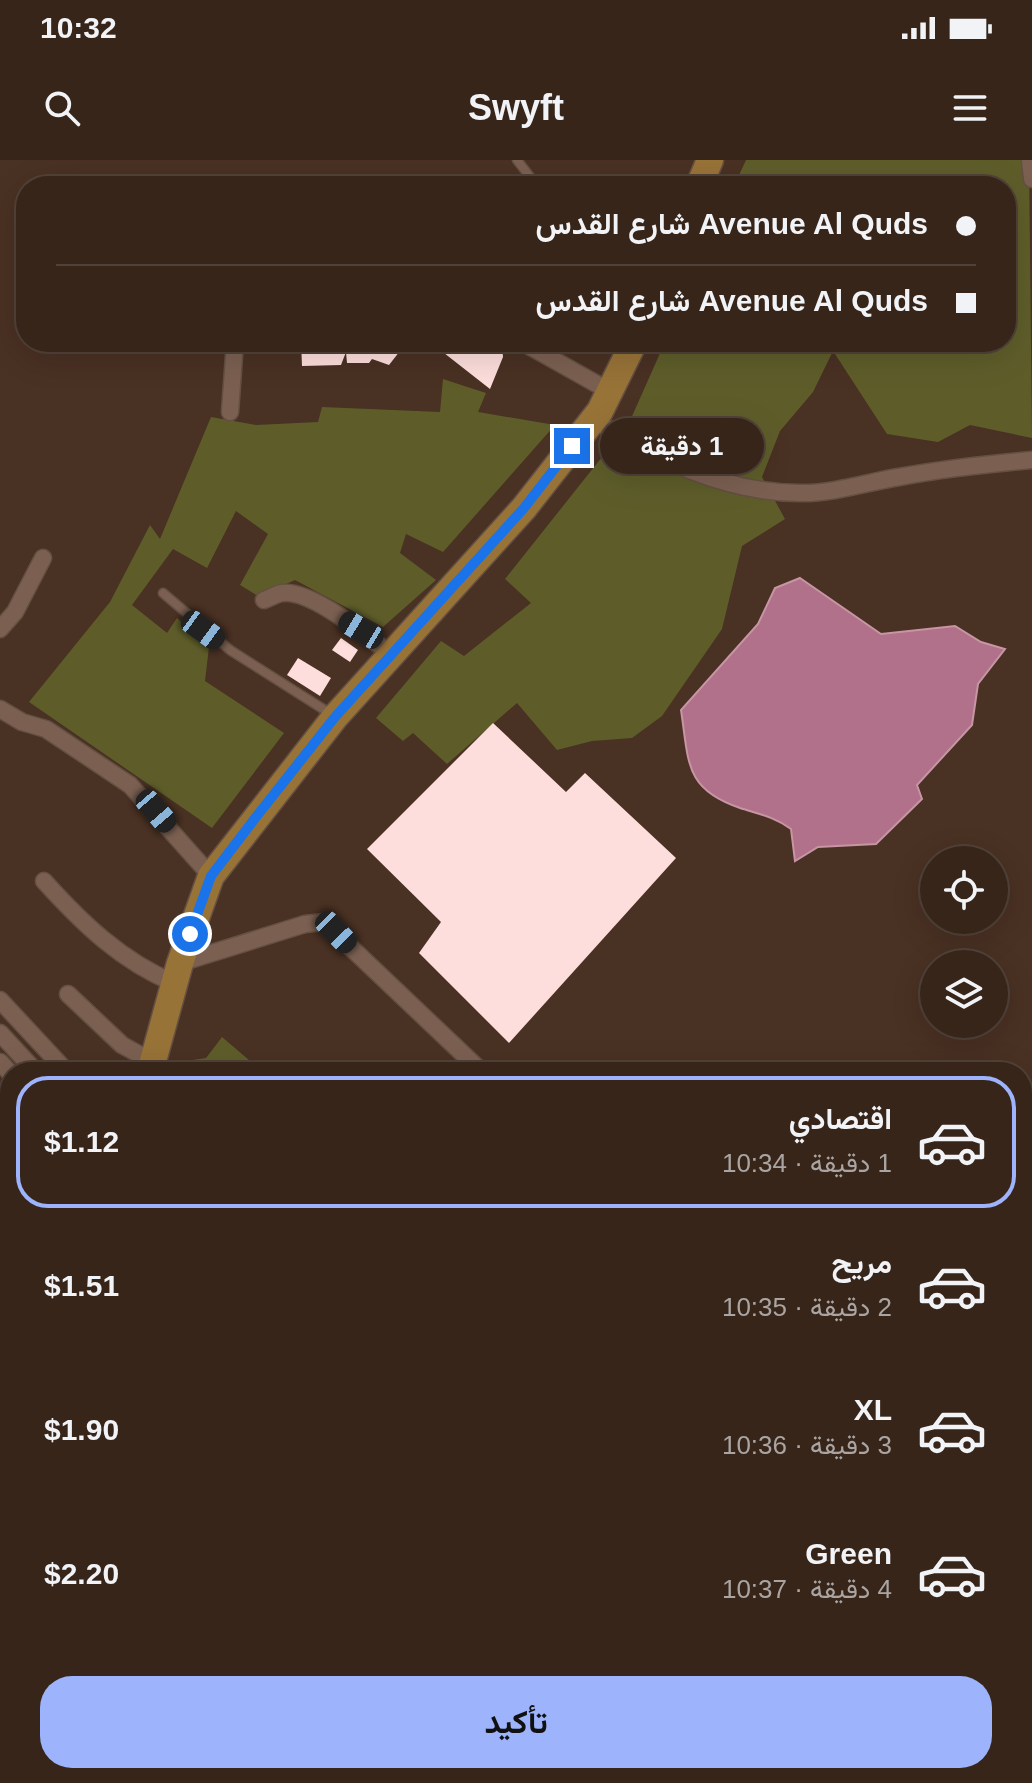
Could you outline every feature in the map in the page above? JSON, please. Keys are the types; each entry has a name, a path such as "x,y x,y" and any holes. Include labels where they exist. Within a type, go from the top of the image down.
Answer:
{"main road":[{"path":"152,1062 177,973 211,876 335,717 524,508 593,419 611,392 629,352"}],"street":[{"path":"1030,160 1032,179"},
{"path":"230,412 234,352"},
{"path":"540,352 611,392"},
{"path":"593,419 639,449 729,483 773,492 805,493 902,476 1032,460"},
{"path":"0,629 15,612 43,558"},
{"path":"264,600 284,593 300,595 361,630 390,654"},
{"path":"0,709 22,722 46,729 130,785 211,876"},
{"path":"44,881 117,952 141,969 177,973 305,924 324,922 471,1062"},
{"path":"68,994 144,1062"},
{"path":"0,1000 58,1062"},
{"path":"0,1033 27,1062"}],"lane":[{"path":"517,160 529,176"},
{"path":"163,593 230,650 335,717"}],"shaded area":[{"path":"746,160 1029,160 1032,438 970,425 938,442 887,434 834,352 1016,352 1016,176 739,176"},
{"path":"661,352 833,352 813,392 780,431 762,477 785,519 742,546 722,629 662,716 632,738 592,741 557,750 517,703 447,764 413,733 403,741 376,718 441,641 464,656 531,603 505,579 629,423"},
{"path":"443,379 486,393 478,412 555,425 443,552 406,534 400,553 436,580 383,627 295,580 258,596 240,585 268,534 236,511 207,568 173,549 132,605 167,633 177,618 209,647 205,681 284,733 212,828 29,702 110,602 150,525 160,539 211,417 256,425 318,422 322,407 440,412"},
{"path":"800,578 881,634 955,626 981,642 1005,649 978,684 972,725 917,785 922,799 876,844 818,847 795,861 791,829 722,800 699,782 688,759 681,710 758,624 775,588"},
{"path":"222,1037 251,1062 186,1062 206,1058"}],"building":[{"path":"301,352 346,352 341,365 302,366"},
{"path":"346,352 399,352 389,365 372,359 369,363 347,363"},
{"path":"443,352 503,352 490,389"},
{"path":"341,638 358,650 350,662 332,650"},
{"path":"298,658 331,678 320,696 287,675"},
{"path":"493,723 566,792 585,773 676,858 509,1043 419,953 441,922 367,849"}],"route":[{"path":"190,934 211,876 256,817 335,717 524,508 572,446"}]}
